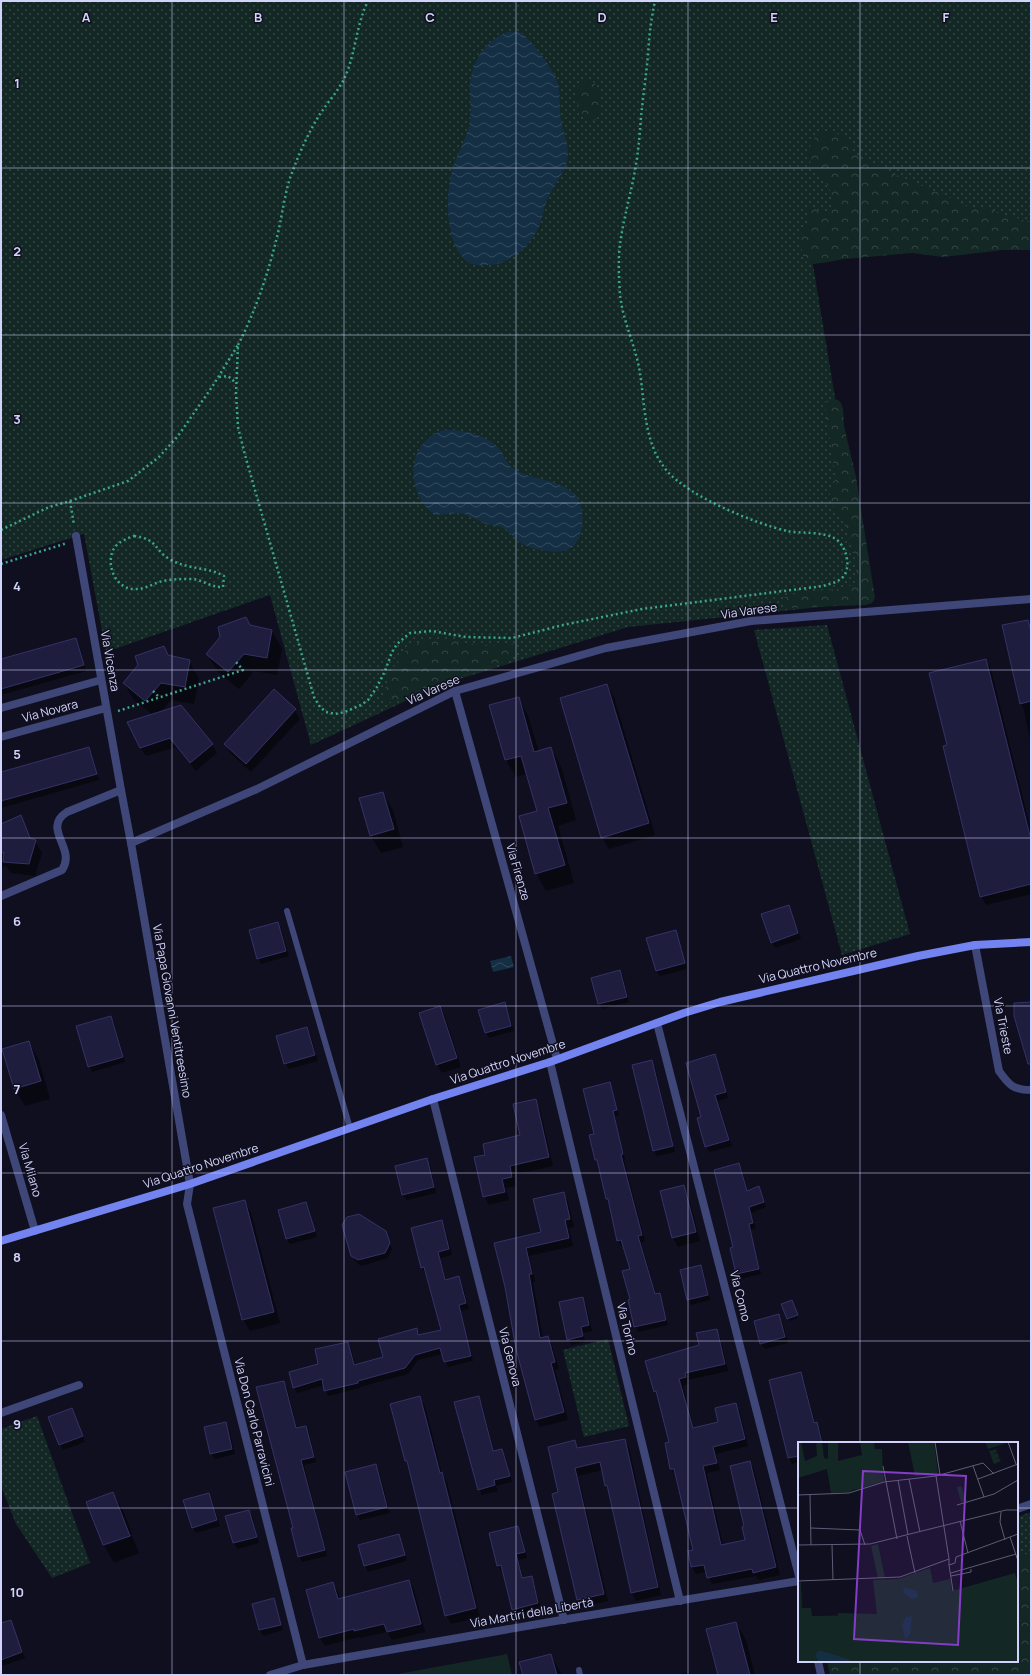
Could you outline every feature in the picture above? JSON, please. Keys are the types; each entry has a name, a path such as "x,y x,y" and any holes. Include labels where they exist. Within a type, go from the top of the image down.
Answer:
{"street":[{"name":"Via Vicenza","path":"76,538 121,790"},
{"name":"Via Varese","path":"131,843 257,789 455,691 606,648 751,621 1031,599"},
{"name":"Via Novara","path":"1,708 101,680"},
{"name":"Via Firenze","path":"455,691 554,1060"},
{"name":"Via Novara","path":"1,737 107,711"},
{"path":"1,896 62,870 67,859 57,827 58,821 62,816 121,790 131,843"},
{"name":"Via Papa Giovanni Ventitreesimo","path":"131,843 190,1184"},
{"name":"Via Quattro Novembre","path":"1,1241 190,1184 433,1099 554,1060 720,1002 918,956 975,945 1031,942"},
{"name":"Via Trieste","path":"975,945 999,1071 1009,1085 1024,1090 1031,1090"},
{"name":"Via Como","path":"657,1023 798,1572"},
{"name":"Via Torino","path":"554,1060 680,1601"},
{"name":"Via Genova","path":"433,1099 564,1620"},
{"name":"Via Milano","path":"1,1115 35,1231"},
{"name":"Via Don Carlo Parravicini","path":"190,1184 187,1204 303,1665"},
{"path":"1,1412 79,1385"},
{"path":"1018,1509 1031,1504"},
{"name":"Via Martiri della Libertà","path":"270,1675 303,1665 798,1581"},
{"path":"818,1662 821,1675"}],"lane":[{"path":"287,911 350,1128"}],"path":[{"path":"1,530 49,507 128,481 159,457 178,436 218,377 250,322 277,238 290,178 303,146 319,116 340,87 346,75 362,12 368,1"},
{"path":"238,345 236,383 238,427 314,697 320,707 326,712 335,714 345,712 354,709 368,700 383,675 392,652 397,644 410,633 432,631 466,637 512,638 563,625 642,609 823,586 835,582 843,577 848,569 847,561 841,544 836,539 824,535 789,531 767,525 737,514 706,498 687,487 668,471 659,458 649,437 640,370 623,314 620,294 620,245 638,158 650,33 655,1"},
{"path":"218,377 228,376 236,383"},
{"path":"1,564 76,538 70,501"},
{"path":"134,536 145,538 152,542 163,555 170,560 189,568 219,573 224,576 225,581 223,587 216,588 194,579 163,581 135,590 126,587 118,581 112,573 110,564 112,552 116,545 124,539 134,536"},
{"path":"107,711 159,697 243,670 236,662"},
{"path":"153,691 159,697"}],"green space":[{"path":"1,1 1031,1 1031,241 811,253 869,602 628,627 440,685 311,745 270,595 106,652 84,534 1,560"},
{"path":"590,79 594,83 599,93 600,104 596,120 588,121 584,117 578,105 577,91 583,81"},
{"path":"833,131 850,142 853,152 863,160 874,163 887,171 960,202 969,208 991,209 1005,215 1031,222 1031,250 1003,250 943,257 912,253 844,259 810,264 804,260 799,237 809,222 807,211 810,207 825,213 831,210 832,202 830,191 826,182 810,162 809,150 812,142 818,135"},
{"path":"831,399 838,400 843,409 844,426 856,477 875,598 872,603 865,605 786,608 783,603 784,598 788,595 819,590 841,589 853,584 856,581 856,563 847,529 830,500 830,490 835,481 835,474 825,406 826,402"},
{"path":"827,625 910,934 842,955 754,630"},
{"path":"428,640 448,640 486,646 513,644 516,646 516,654 508,661 440,683 396,702 387,702 384,698 384,693 398,659 410,648 418,643"},
{"path":"608,1339 629,1426 584,1437 563,1350"},
{"path":"37,1416 90,1563 52,1578 16,1524 1,1486 1,1429"},
{"path":"1031,1512 1031,1552 1018,1558 1018,1517"},
{"path":"1031,1552 1031,1675 830,1675 827,1662 1018,1662 1018,1558"},
{"path":"507,1654 512,1675 392,1675 502,1655"}],"water":[{"path":"507,32 519,32 525,36 542,55 555,76 559,90 561,120 568,155 563,171 547,200 539,227 525,248 512,258 496,264 478,265 471,264 463,258 453,239 448,214 450,178 469,126 471,111 470,87 476,61 492,41"},
{"path":"444,430 458,430 473,433 493,442 514,469 530,476 563,486 577,497 582,509 582,525 578,540 574,546 559,552 535,549 523,544 501,527 486,524 464,514 456,513 438,515 432,513 423,503 417,492 414,479 414,467 416,455 422,445 431,436"},
{"path":"511,956 514,967 493,972 490,961"}],"building":[{"path":"246,617 250,625 272,630 267,658 244,654 228,672 206,654 220,637 218,627"},
{"path":"1028,620 1031,632 1031,701 1020,704 1002,625"},
{"path":"76,638 84,665 1,689 1,659"},
{"path":"164,646 168,655 190,660 185,687 161,683 145,701 123,683 138,665 135,656"},
{"path":"986,659 1031,840 1031,884 980,897 943,746 947,745 929,673"},
{"path":"607,684 649,823 601,838 560,698"},
{"path":"274,689 296,709 246,764 224,744"},
{"path":"519,697 534,752 551,747 567,803 548,808 565,865 535,874 519,816 537,811 521,756 505,760 489,705"},
{"path":"181,705 213,744 190,763 170,738 140,748 127,722"},
{"path":"89,747 97,774 1,801 1,772"},
{"path":"383,792 394,829 370,836 359,798"},
{"path":"21,815 30,838 36,840 29,864 3,862 4,852 1,854 1,824"},
{"path":"789,905 798,933 771,943 761,914"},
{"path":"278,922 286,951 257,959 249,930"},
{"path":"676,930 685,963 656,971 646,938"},
{"path":"620,970 627,997 598,1004 591,978"},
{"path":"505,1002 511,1026 485,1033 478,1010"},
{"path":"1031,1002 1031,1064 1028,1064 1014,1016 1014,1003"},
{"path":"440,1006 457,1058 436,1065 419,1013"},
{"path":"111,1016 123,1057 88,1067 76,1026"},
{"path":"307,1027 315,1055 284,1064 276,1036"},
{"path":"29,1041 41,1081 14,1089 2,1049"},
{"path":"715,1054 726,1092 715,1095 729,1140 705,1147 697,1118 701,1117 686,1063"},
{"path":"652,1060 673,1146 653,1151 632,1065"},
{"path":"610,1082 617,1110 613,1111 623,1154 621,1155 642,1235 638,1236 655,1294 660,1293 666,1320 634,1327 628,1300 630,1299 622,1271 630,1269 621,1240 617,1241 608,1199 606,1199 597,1160 595,1160 589,1135 594,1134 583,1089"},
{"path":"536,1099 549,1157 510,1166 512,1177 502,1179 505,1192 483,1197 474,1157 485,1155 483,1144 520,1135 513,1104"},
{"path":"427,1158 434,1187 402,1195 395,1166"},
{"path":"739,1163 747,1191 759,1186 764,1202 749,1207 753,1223 749,1224 759,1269 736,1274 730,1248 733,1247 714,1170"},
{"path":"684,1185 696,1232 672,1238 660,1191"},
{"path":"564,1192 570,1219 565,1220 569,1238 526,1248 532,1274 529,1274 540,1338 548,1336 555,1362 551,1363 564,1412 535,1420 516,1349 505,1287 494,1243 541,1232 533,1199"},
{"path":"245,1200 274,1312 242,1320 213,1208"},
{"path":"306,1202 315,1231 286,1239 278,1210"},
{"path":"359,1214 386,1231 390,1243 385,1253 358,1260 351,1256 342,1225 347,1217"},
{"path":"442,1220 449,1249 438,1252 445,1280 459,1276 466,1303 459,1305 471,1356 444,1362 440,1348 415,1355 405,1368 358,1381 358,1383 324,1391 322,1379 293,1388 289,1372 318,1364 315,1349 348,1342 354,1365 383,1357 378,1339 417,1328 418,1335 441,1330 424,1267 421,1268 411,1228"},
{"path":"701,1265 708,1295 687,1300 680,1270"},
{"path":"583,1297 589,1325 581,1327 583,1336 567,1340 559,1302"},
{"path":"792,1300 798,1315 787,1319 781,1304"},
{"path":"779,1314 785,1337 760,1344 754,1321"},
{"path":"717,1329 725,1364 685,1373 686,1377 679,1379 693,1428 718,1422 715,1408 736,1403 745,1439 713,1447 717,1463 703,1466 721,1545 745,1540 742,1527 744,1526 730,1466 750,1461 776,1567 753,1573 752,1569 707,1578 704,1565 691,1567 688,1551 693,1550 674,1469 670,1469 665,1443 669,1442 656,1391 654,1392 645,1361 699,1345 696,1333"},
{"path":"801,1372 814,1423 817,1422 822,1442 798,1442 798,1456 788,1458 769,1380"},
{"path":"284,1381 296,1428 306,1426 314,1457 301,1460 325,1550 298,1557 291,1528 293,1528 256,1387"},
{"path":"420,1396 440,1473 442,1472 476,1608 445,1616 407,1461 405,1461 390,1404"},
{"path":"479,1396 493,1451 502,1449 510,1476 494,1480 495,1485 478,1490 454,1402"},
{"path":"72,1408 83,1436 59,1445 48,1417"},
{"path":"226,1422 232,1449 210,1454 204,1427"},
{"path":"625,1439 658,1587 631,1593 607,1485 605,1486 600,1462 575,1468 604,1594 577,1600 552,1494 558,1492 548,1447 575,1440 577,1448"},
{"path":"376,1464 387,1507 356,1515 345,1472"},
{"path":"113,1492 130,1536 103,1545 86,1502"},
{"path":"209,1493 217,1520 192,1528 183,1500"},
{"path":"249,1510 257,1537 233,1543 225,1516"},
{"path":"518,1526 525,1552 516,1554 522,1578 532,1576 538,1603 512,1610 501,1565 497,1566 489,1533"},
{"path":"399,1534 405,1555 364,1566 358,1545"},
{"path":"409,1580 421,1624 387,1632 384,1624 354,1631 354,1629 319,1638 306,1590 333,1582 338,1599"},
{"path":"274,1598 281,1625 259,1630 252,1604"},
{"path":"11,1620 22,1652 1,1660 1,1623"},
{"path":"736,1622 750,1675 718,1675 706,1629"},
{"path":"551,1654 557,1675 523,1675 519,1662"}]}
